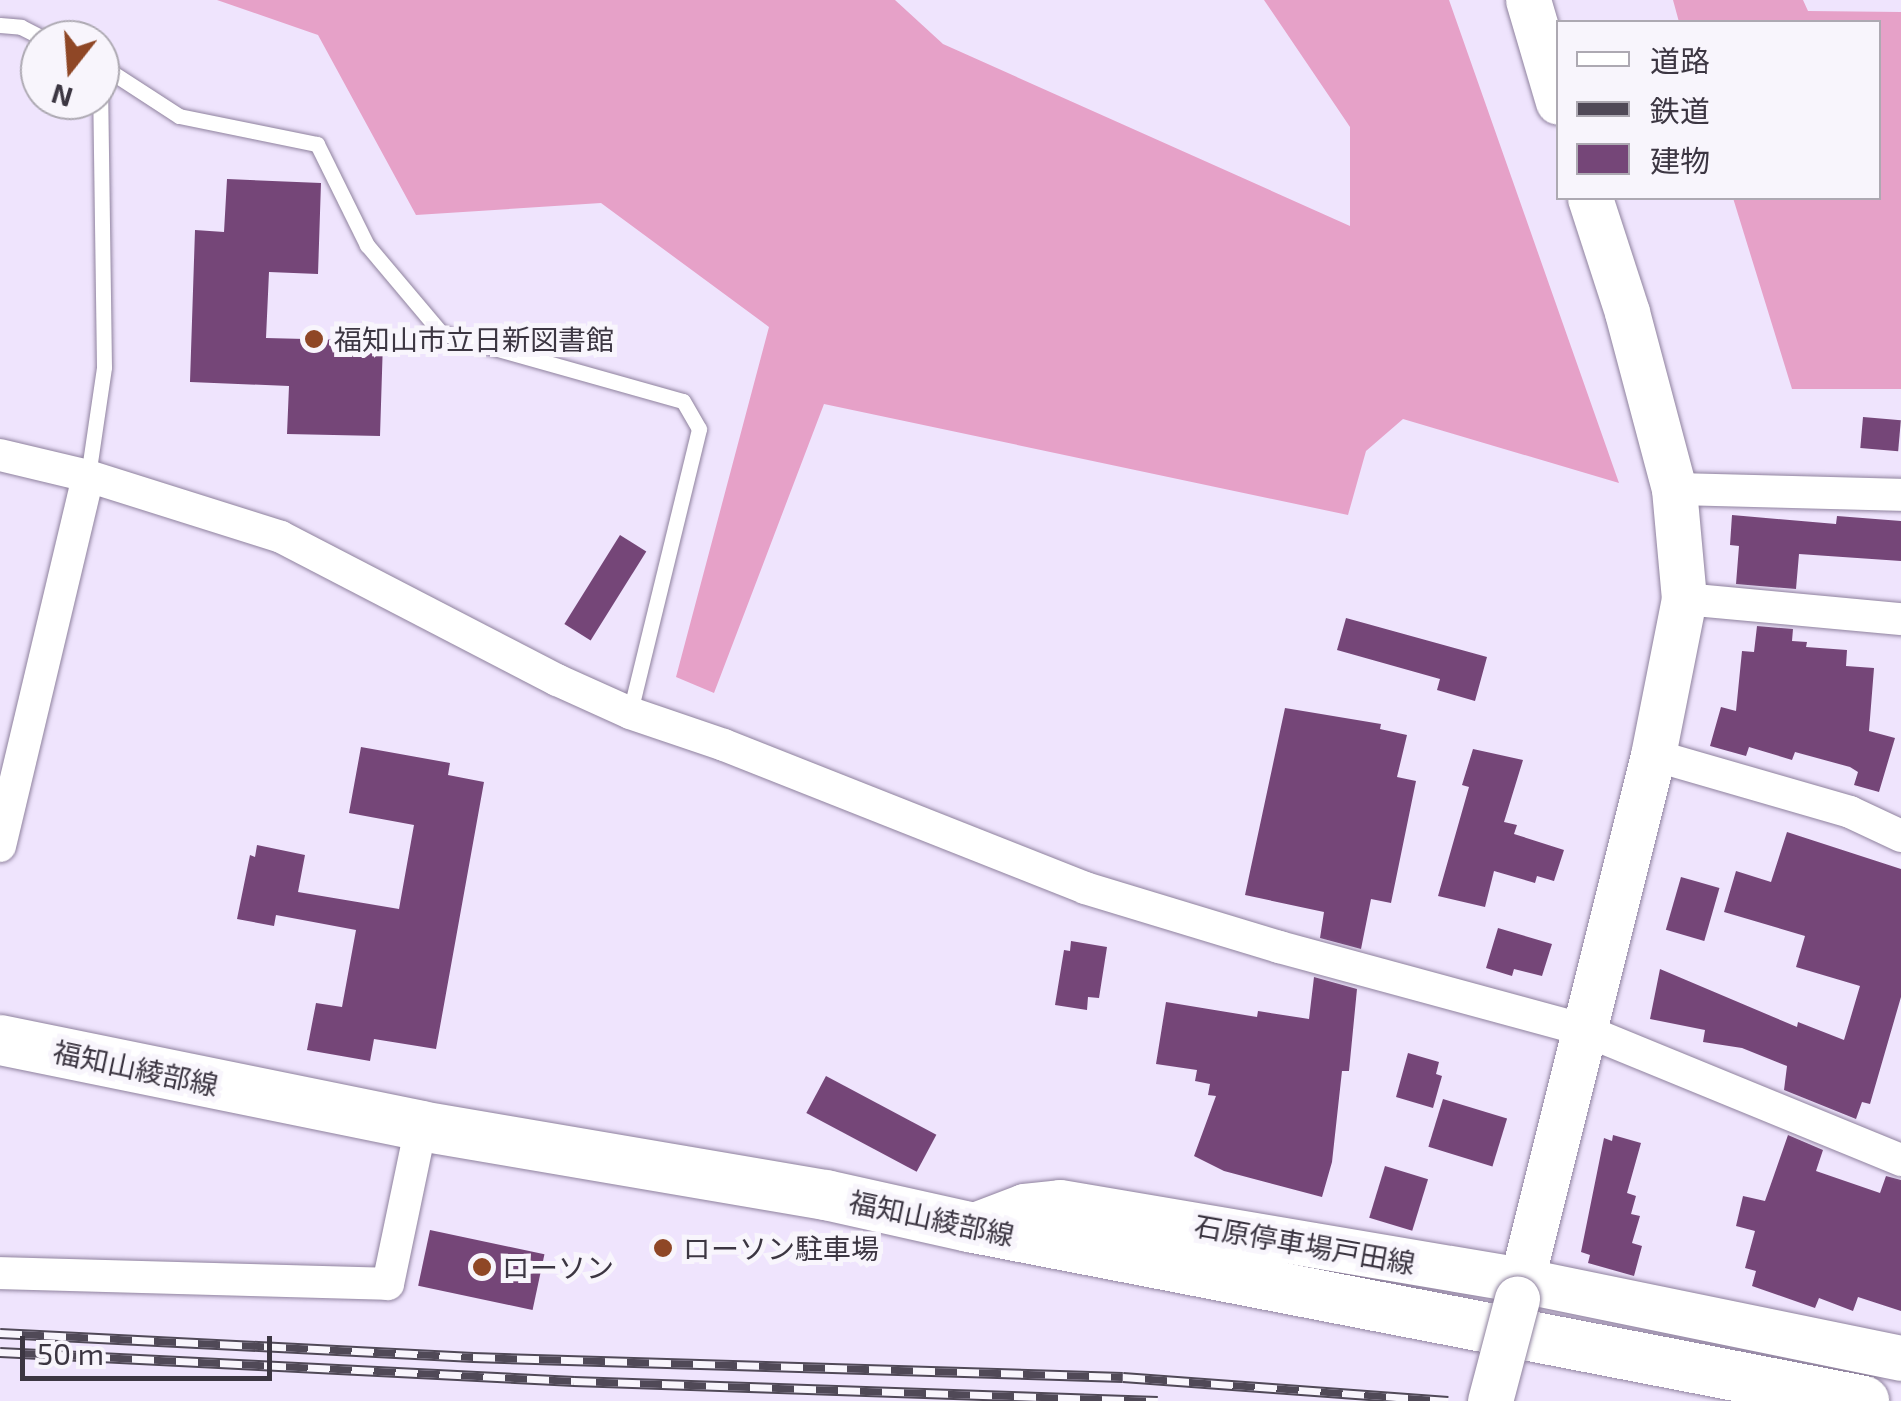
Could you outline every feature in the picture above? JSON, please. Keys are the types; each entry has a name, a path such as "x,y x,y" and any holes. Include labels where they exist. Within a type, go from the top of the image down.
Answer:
{"main road":[{"name":"福知山綾部線","path":"0,1040 422,1126 826,1195 969,1227 1864,1401"}],"street":[{"path":"1528,0 1556,95"},
{"path":"1490,1401 1653,755 1684,599 1674,489 1627,312 1591,200"},
{"path":"0,456 88,476 281,537 630,713 724,745 1085,888 1279,948 1584,1030 1901,1160"},
{"path":"0,846 9,776 88,476"},
{"path":"1674,489 1901,495"},
{"path":"1684,599 1901,619"},
{"path":"1653,755 1850,812 1901,836"},
{"path":"0,1273 388,1284 422,1126"},
{"name":"石原停車場戸田線","path":"969,1227 1024,1206 1060,1202 1901,1358"}],"lane":[{"path":"120,78 178,116 317,144 368,246 441,332 684,402 699,429 630,713"},
{"path":"88,476 104,367 102,120"}],"shaded area":[{"path":"217,0 895,0 943,44 1350,226 1350,127 1264,0 1449,0 1619,483 1403,419 1366,451 1348,515 824,404 714,693 676,677 769,327 601,203 416,215 318,35"},
{"path":"1673,0 1803,0 1808,11 1901,12 1901,389 1792,389 1734,200 1881,200 1881,20 1678,20"}],"building":[{"path":"227,179 321,183 318,274 269,272 266,338 383,341 380,436 287,434 289,386 190,382 195,230 224,232"},
{"path":"1863,417 1901,420 1898,451 1860,448"},
{"path":"1732,515 1836,524 1837,516 1901,521 1901,561 1799,554 1796,589 1736,584 1739,546 1730,545"},
{"path":"620,535 646,551 591,640 564,624"},
{"path":"1346,618 1487,657 1475,701 1437,690 1440,679 1337,650"},
{"path":"1757,626 1793,629 1792,641 1807,642 1806,647 1847,650 1846,666 1874,668 1869,731 1895,738 1879,792 1854,785 1858,772 1850,767 1795,752 1792,760 1749,747 1746,756 1710,746 1721,707 1736,711 1742,651 1754,652"},
{"path":"1285,708 1381,724 1380,729 1407,735 1397,777 1416,781 1391,903 1371,899 1361,949 1320,938 1324,912 1245,895"},
{"path":"361,747 450,763 448,775 484,782 436,1049 374,1039 370,1061 307,1050 316,1003 342,1007 356,930 276,915 274,926 237,919 250,855 255,857 257,845 305,855 298,892 399,909 414,825 349,813"},
{"path":"1473,749 1523,760 1504,822 1517,825 1514,834 1564,850 1554,881 1537,876 1535,883 1494,871 1485,907 1438,896 1469,787 1462,785"},
{"path":"1787,832 1901,869 1901,997 1870,1104 1862,1102 1856,1119 1784,1090 1787,1066 1742,1048 1703,1042 1705,1030 1650,1019 1660,969 1797,1027 1798,1022 1844,1040 1860,986 1796,967 1805,936 1724,912 1736,871 1771,882"},
{"path":"1681,877 1719,888 1704,941 1666,930"},
{"path":"1498,928 1552,944 1542,976 1514,969 1512,976 1486,968"},
{"path":"1071,941 1107,947 1099,998 1088,997 1087,1010 1055,1005 1064,950 1070,951"},
{"path":"1314,977 1357,989 1349,1071 1342,1071 1332,1162 1322,1197 1224,1171 1194,1156 1216,1096 1208,1095 1210,1084 1195,1081 1197,1070 1156,1064 1166,1002 1257,1017 1258,1011 1309,1019"},
{"path":"1408,1053 1439,1062 1436,1074 1442,1076 1433,1108 1396,1097"},
{"path":"826,1076 936,1135 917,1172 806,1113"},
{"path":"1443,1099 1507,1119 1492,1166 1428,1147"},
{"path":"1613,1135 1641,1143 1627,1193 1636,1196 1631,1214 1640,1216 1632,1243 1642,1246 1634,1276 1588,1263 1590,1255 1581,1252 1604,1138 1612,1141"},
{"path":"1788,1135 1823,1150 1816,1171 1880,1193 1886,1176 1901,1180 1901,1311 1858,1297 1853,1311 1819,1298 1815,1308 1752,1286 1756,1271 1745,1268 1755,1231 1736,1226 1743,1196 1765,1201"},
{"path":"1385,1166 1428,1179 1412,1231 1369,1218"},
{"name":"ローソン","path":"430,1230 544,1254 533,1310 418,1286"}],"railway":[{"path":"0,1333 473,1357 1123,1377 1448,1401"},
{"path":"0,1352 574,1381 1158,1401"}],"place":[{"name":"福知山市立日新図書館","path":"314,339"},
{"name":"ローソン駐車場","path":"663,1248"},
{"name":"ローソン","path":"482,1267"}]}
